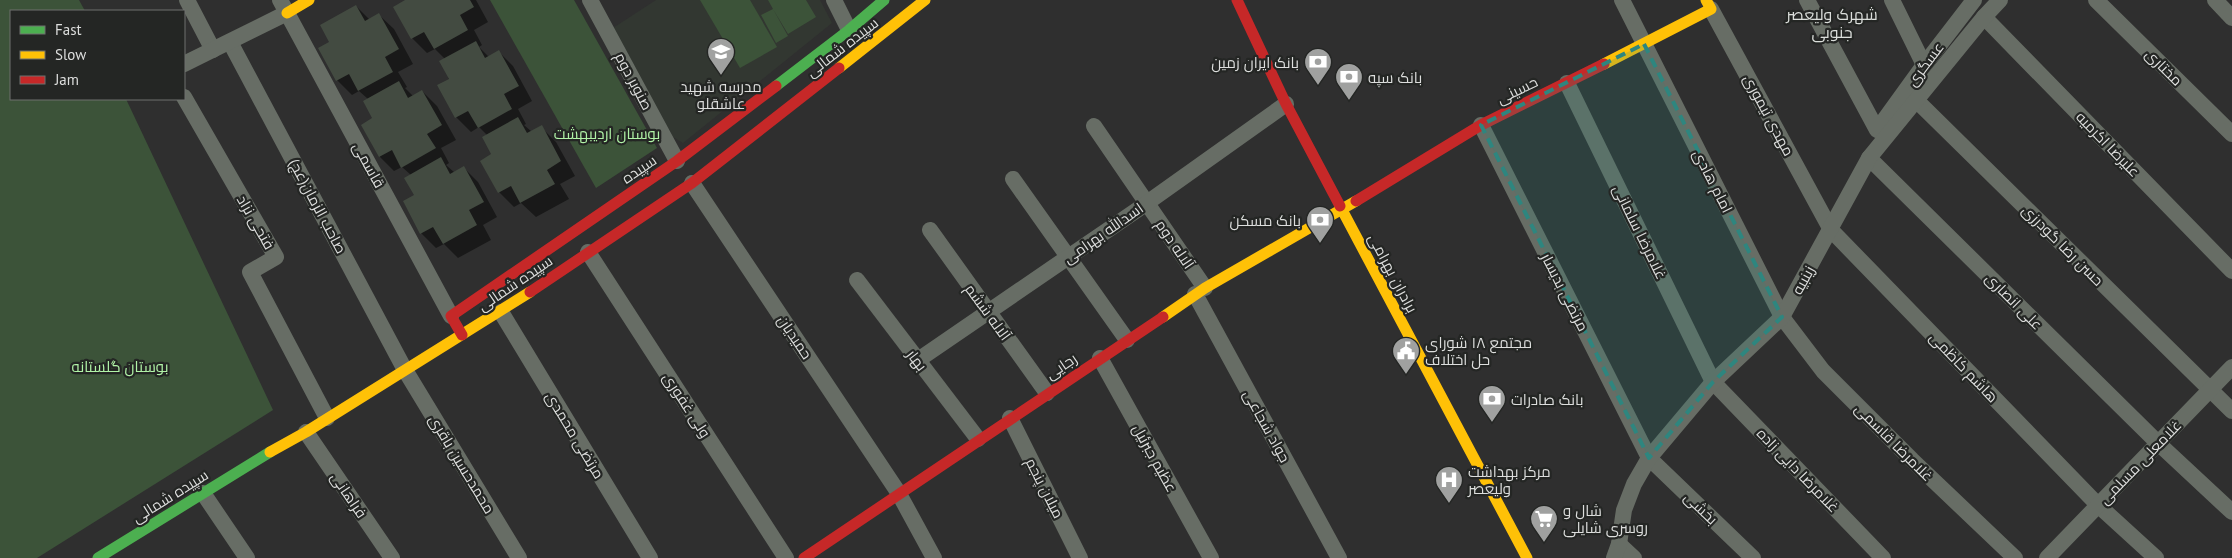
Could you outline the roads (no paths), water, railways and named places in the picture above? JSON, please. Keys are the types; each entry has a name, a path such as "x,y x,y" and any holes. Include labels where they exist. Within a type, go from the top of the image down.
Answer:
{"main road":[{"path":"283,6 309,0"},
{"name":"سپیده","path":"451,316 678,161 765,109 849,30 884,0"},
{"path":"903,0 911,11"},
{"name":"سپیده شمالی","path":"98,558 115,554 203,493 254,461 306,432 501,312 692,182 765,109 925,0"},
{"name":"برادران بهرامی","path":"1237,0 1286,104 1525,557"},
{"name":"حسینی","path":"1342,210 1480,125 1644,44 1709,4"},
{"name":"رجایی","path":"804,558 898,492 1200,291 1342,210"},
{"path":"451,316 462,336"}],"street":[{"path":"187,0 213,50"},
{"name":"صنوبر دوم","path":"590,0 678,161"},
{"path":"834,0 849,30"},
{"name":"امام هادی","path":"1622,0 1782,317"},
{"name":"عسگری","path":"1807,0 1877,130 1974,0"},
{"path":"1892,0 1924,65"},
{"name":"زینبیه","path":"1616,551 1624,510 1634,484 1649,458 1714,382 1782,317 1869,158 2000,0"},
{"name":"مختاری","path":"2096,0 2232,134"},
{"path":"2215,0 2232,18"},
{"name":"مهدی تیموری","path":"1709,4 1830,230"},
{"path":"185,64 230,42 283,6"},
{"name":"قاسمی","path":"283,6 451,316"},
{"name":"علیرضا اکرمیه","path":"1984,17 2232,271"},
{"name":"صاحب الزمان(عج)","path":"230,42 406,370"},
{"name":"غلامرضا سلمانی","path":"1567,83 1714,382"},
{"name":"فتحی نزاد","path":"185,98 276,257 250,272 327,418"},
{"name":"حسن رضا گودرزی","path":"1916,100 2232,410"},
{"name":"اسدالله بهرامی","path":"918,360 1069,257 1286,104"},
{"name":"مرتضی بدیسار","path":"1480,125 1649,458"},
{"name":"آلاله دوم","path":"1094,126 1146,203 1200,291"},
{"name":"علی انصاری","path":"1869,158 2158,444 2232,512"},
{"path":"1013,179 1126,340"},
{"name":"حمیدیان","path":"692,182 898,492 934,558"},
{"name":"آلاله ششم","path":"930,230 1048,393"},
{"name":"هاشم کاظمی","path":"1830,230 2098,505 2156,558"},
{"name":"ولی غفوری","path":"588,252 786,558"},
{"name":"بهار","path":"857,280 978,439"},
{"name":"جواد شجاعی","path":"1200,291 1339,558"},
{"name":"مرتضی محمدی","path":"501,312 650,558"},
{"name":"غلامرضا قاسمی","path":"1782,317 1823,371 1912,460 2015,558"},
{"name":"عظیم جبرئیل","path":"1100,358 1211,558"},
{"name":"غلامعلی مسلمی","path":"2047,558 2232,367"},
{"name":"محمدحسین باقری","path":"406,370 518,558"},
{"name":"غلامرضا دایی زاده","path":"1714,382 1883,558"},
{"name":"میلان پنجم","path":"1010,418 1080,558"},
{"name":"فراهانی","path":"306,432 392,558"},
{"name":"بخشی","path":"1649,458 1752,558"},
{"path":"203,493 247,558"},
{"path":"1616,551 1634,558"}],"place":[{"name":"مدرسه شهید عاشقلو","path":"721,76"},
{"name":"بانک ایران زمین","path":"1318,86"},
{"name":"بانک سپه","path":"1349,101"},
{"name":"بانک مسکن","path":"1320,244"},
{"name":"مجتمع ۱۸ شورای حل اختلاف","path":"1406,375"},
{"name":"بانک صادرات","path":"1492,423"},
{"name":"مرکز بهداشت ولیعصر","path":"1449,504"},
{"name":"شال و روسری شایلی","path":"1544,543"}],"district":[{"name":"شهرک ولیعصر جنوبی","path":"1832,23"}],"park label":[{"name":"بوستان اردیبهشت","path":"607,133"},
{"name":"بوستان گلستانه","path":"120,366"}]}
